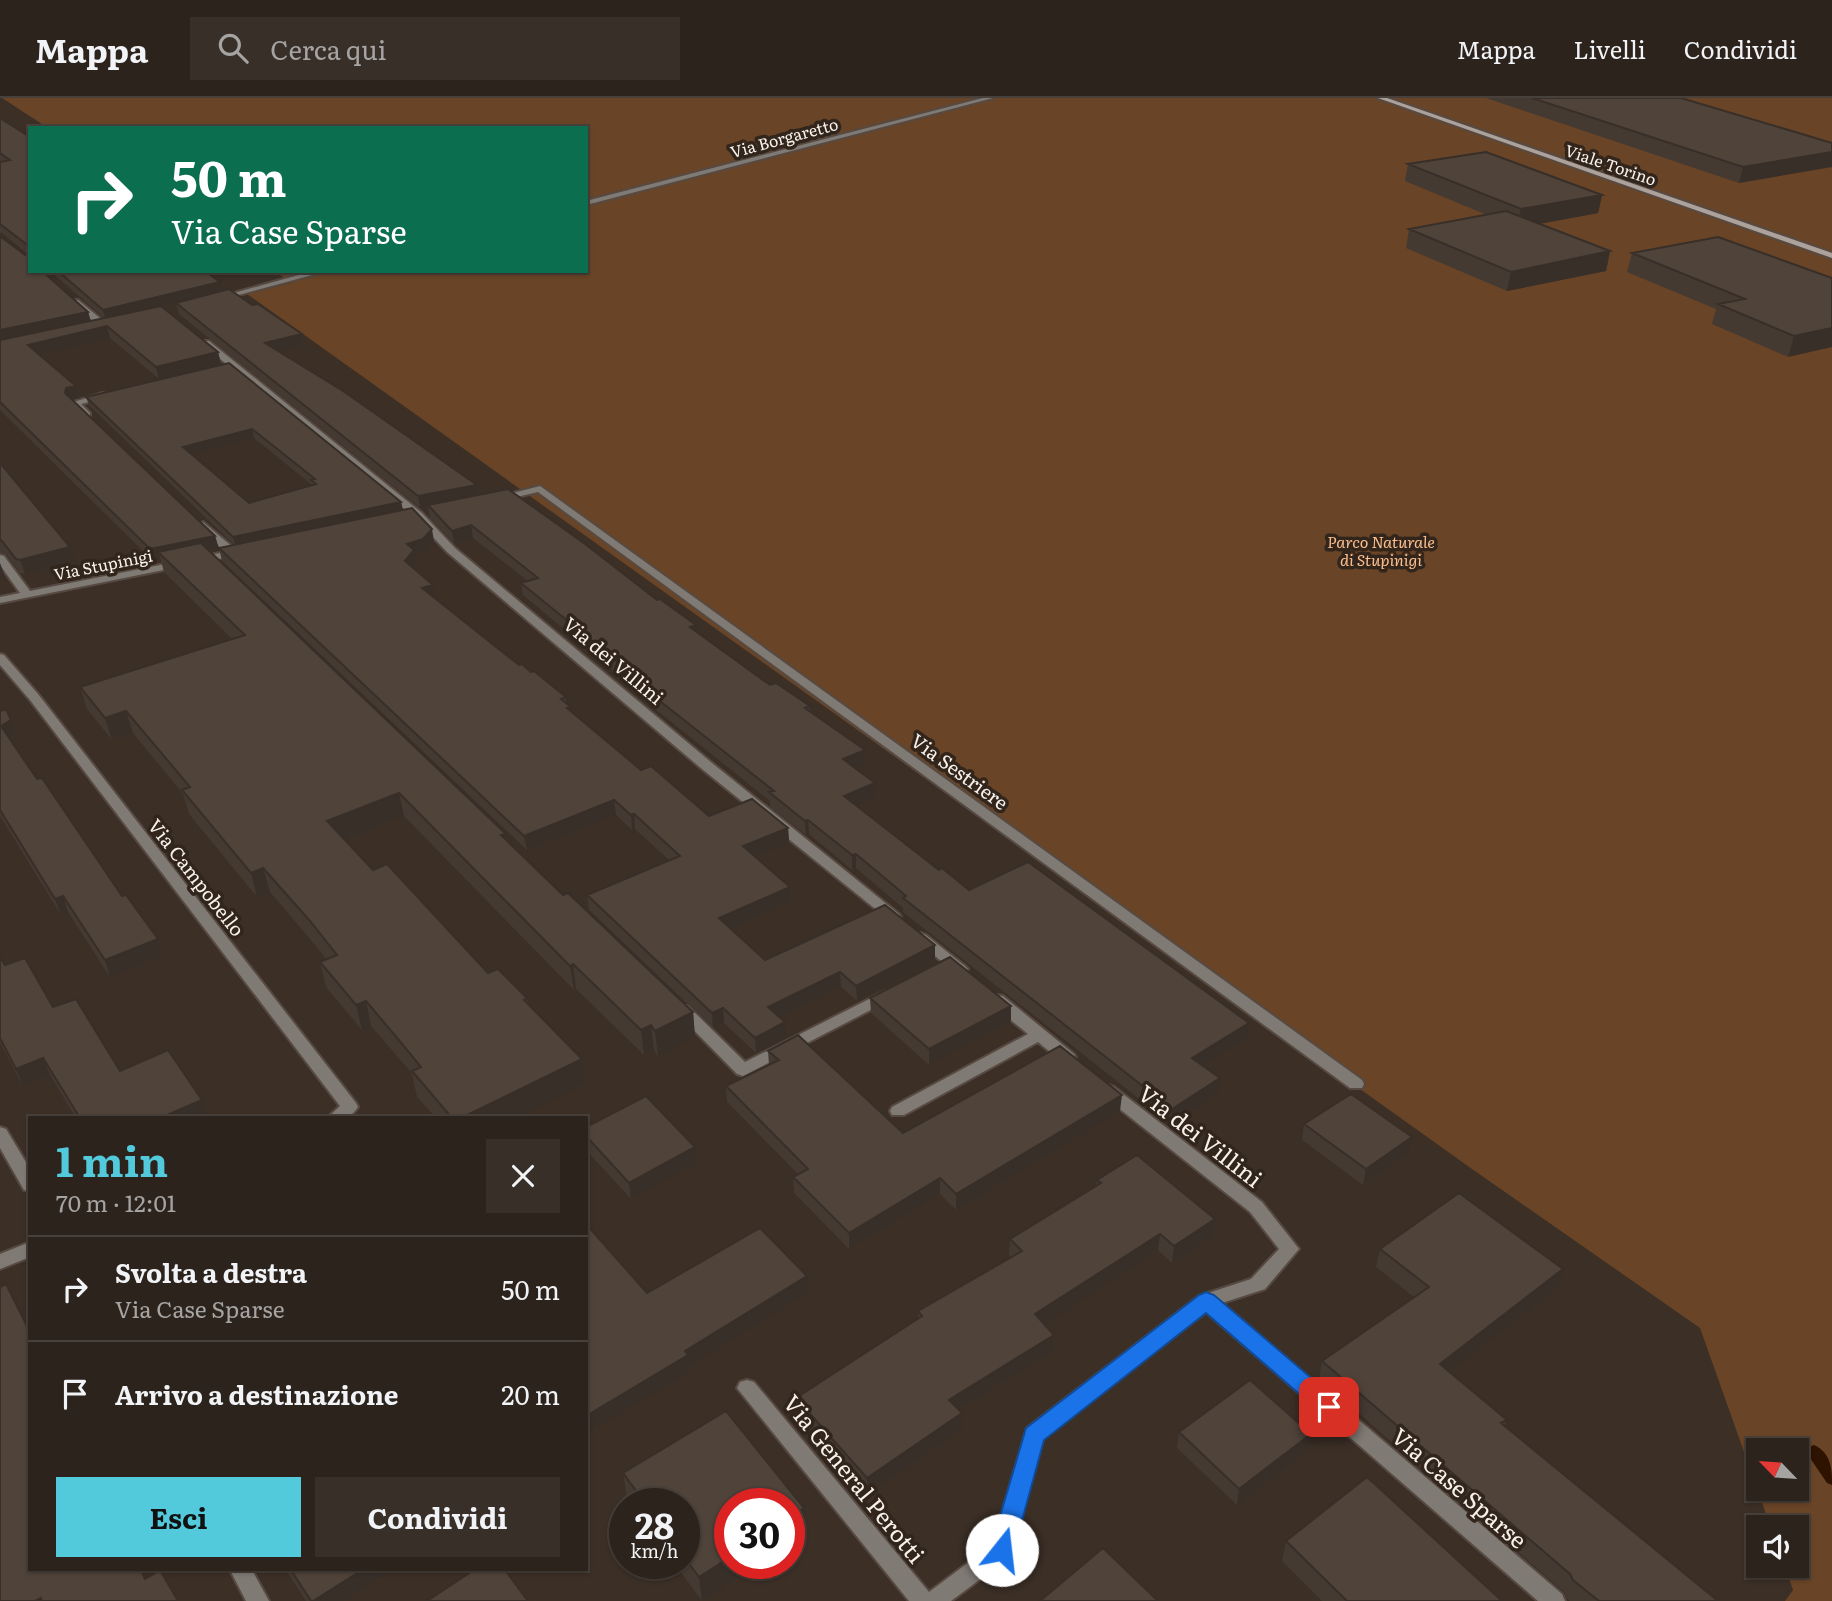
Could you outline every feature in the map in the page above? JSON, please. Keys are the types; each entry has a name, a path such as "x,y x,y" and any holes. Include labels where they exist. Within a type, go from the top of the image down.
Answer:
{"main road":[{"name":"Viale Torino","path":"1381,98 1832,256"}],"street":[{"name":"Via Borgaretto","path":"588,202 990,98"},
{"path":"206,302 315,273"},
{"path":"68,295 104,326"},
{"path":"92,328 116,323"},
{"name":"Via dei Villini","path":"191,331 228,367 418,515 451,550 944,965 970,978"},
{"path":"94,421 75,403 115,394"},
{"name":"Via Sestriere","path":"492,500 540,489 1356,1084"},
{"path":"191,513 233,553"},
{"name":"Via Stupinigi","path":"0,600 216,564 233,553 246,550"},
{"path":"0,558 27,594"},
{"name":"Via Campobello","path":"0,658 34,697 350,1107 338,1116"},
{"path":"673,1002 743,1070 902,987"},
{"path":"990,994 1078,1067"},
{"path":"898,1111 1039,1035"},
{"name":"Via dei Villini","path":"1098,1083 1256,1207 1290,1249 1258,1284 1206,1301"},
{"path":"0,1133 28,1182"},
{"path":"0,1262 28,1250"},
{"path":"934,1601 1002,1550 1034,1434 1206,1301"},
{"name":"Via Case Sparse","path":"1206,1301 1554,1601"},
{"name":"Via General Perotti","path":"747,1388 922,1601"},
{"path":"242,1571 258,1601"}],"green space":[{"name":"Parco Naturale di Stupinigi","path":"2,98 1832,98 1832,1601 1785,1601 1793,1590 1789,1578 1809,1578 1809,1515 1766,1515 1762,1502 1810,1502 1810,1438 1746,1438 1746,1458 1700,1328 1472,1169 247,294 291,283 278,273 588,273 588,126 45,126"}],"building":[{"path":"1532,98 1681,98 1832,143 1832,152 1743,167"},
{"path":"0,118 28,136 28,245 0,224 0,162 10,160 0,153"},
{"path":"1486,152 1602,195 1521,209 1408,164"},
{"path":"1506,211 1610,251 1511,272 1409,229"},
{"path":"0,236 28,255 28,273 44,273 88,312 0,330"},
{"path":"1718,237 1832,278 1832,328 1794,336 1718,304 1745,299 1632,253"},
{"path":"60,273 208,273 220,282 103,310"},
{"path":"229,289 252,305 258,304 302,334 265,343 343,391 477,485 418,496 176,303"},
{"path":"161,306 218,352 156,367 107,326 28,345 76,386 66,388 65,393 215,536 150,549 0,402 0,340"},
{"path":"229,363 401,502 233,537 86,397","holes":["252,429 315,479 311,480 316,484 249,503 183,447"]},
{"path":"0,463 70,547 20,560 16,559 0,540"},
{"path":"508,489 657,600 660,599 696,625 690,627 770,685 776,683 810,706 805,708 865,750 843,759 875,783 844,796 939,870 942,868 969,890 1028,862 1249,1023 1192,1058 1220,1078 1172,1109 903,898 906,896 856,854 852,855 769,792 774,791 618,668 623,666 521,583 538,578 471,525 452,531 428,505"},
{"path":"412,508 432,529 423,539 407,544 414,550 405,561 433,585 422,588 519,665 534,671 566,697 561,699 571,707 567,708 641,770 651,766 709,816 752,799 788,828 743,846 790,887 719,918 765,960 885,905 935,945 856,986 840,972 768,1007 785,1022 755,1038 723,1008 712,1013 587,895 680,856 634,814 631,815 614,800 524,836 219,548"},
{"path":"201,543 506,834 501,835 563,895 568,893 693,1012 655,1031 651,1025 641,1030 573,964 570,966 399,793 327,821 373,870 387,864 488,973 498,969 527,998 524,1000 582,1059 465,1116 450,1116 412,1071 421,1067 366,1001 356,1005 320,962 337,955 310,921 263,868 251,873 182,790 190,787 126,711 105,718 80,687 245,635 158,552"},
{"path":"6,709 11,720 1,726 37,779 42,778 122,896 126,895 158,939 105,960 63,896 55,899 0,810 0,711"},
{"path":"0,957 5,965 25,958 53,1007 76,999 120,1071 168,1050 202,1100 165,1116 79,1116 43,1058 16,1069 0,1038"},
{"path":"950,957 1011,1006 929,1049 870,998"},
{"path":"798,1035 903,1133 1060,1046 1122,1095 956,1194 940,1178 849,1233 793,1177 808,1169 726,1086 779,1060 768,1051"},
{"path":"1351,1094 1412,1137 1366,1169 1304,1124"},
{"path":"646,1096 695,1147 629,1183 588,1138 588,1126"},
{"path":"1137,1155 1215,1219 1174,1246 1160,1234 1035,1314 1054,1335 949,1400 962,1413 867,1478 796,1398 922,1316 918,1311 1022,1251 1010,1239 1101,1183 1097,1180"},
{"path":"1459,1193 1563,1269 1440,1364 1507,1420 1501,1423 1718,1601 1599,1601 1322,1361 1429,1287 1380,1249"},
{"path":"588,1226 647,1293 760,1228 807,1276 685,1351 688,1355 588,1415"},
{"path":"6,1284 28,1328 28,1571 141,1571 145,1579 161,1571 178,1601 42,1601 41,1598 35,1601 0,1601 0,1287"},
{"path":"1250,1380 1311,1434 1239,1489 1179,1432"},
{"path":"726,1411 788,1488 714,1488 714,1567 700,1576 700,1488 634,1488 623,1473"},
{"path":"1367,1477 1502,1601 1347,1601 1286,1541"},
{"path":"1103,1548 1158,1601 1040,1601"},
{"path":"292,1571 360,1571 313,1601"},
{"path":"472,1571 506,1571 528,1601 427,1601"}],"waterway":[{"path":"1814,1452 1832,1478"}],"route":[{"path":"1002,1550 1034,1434 1206,1301 1329,1407"}]}
